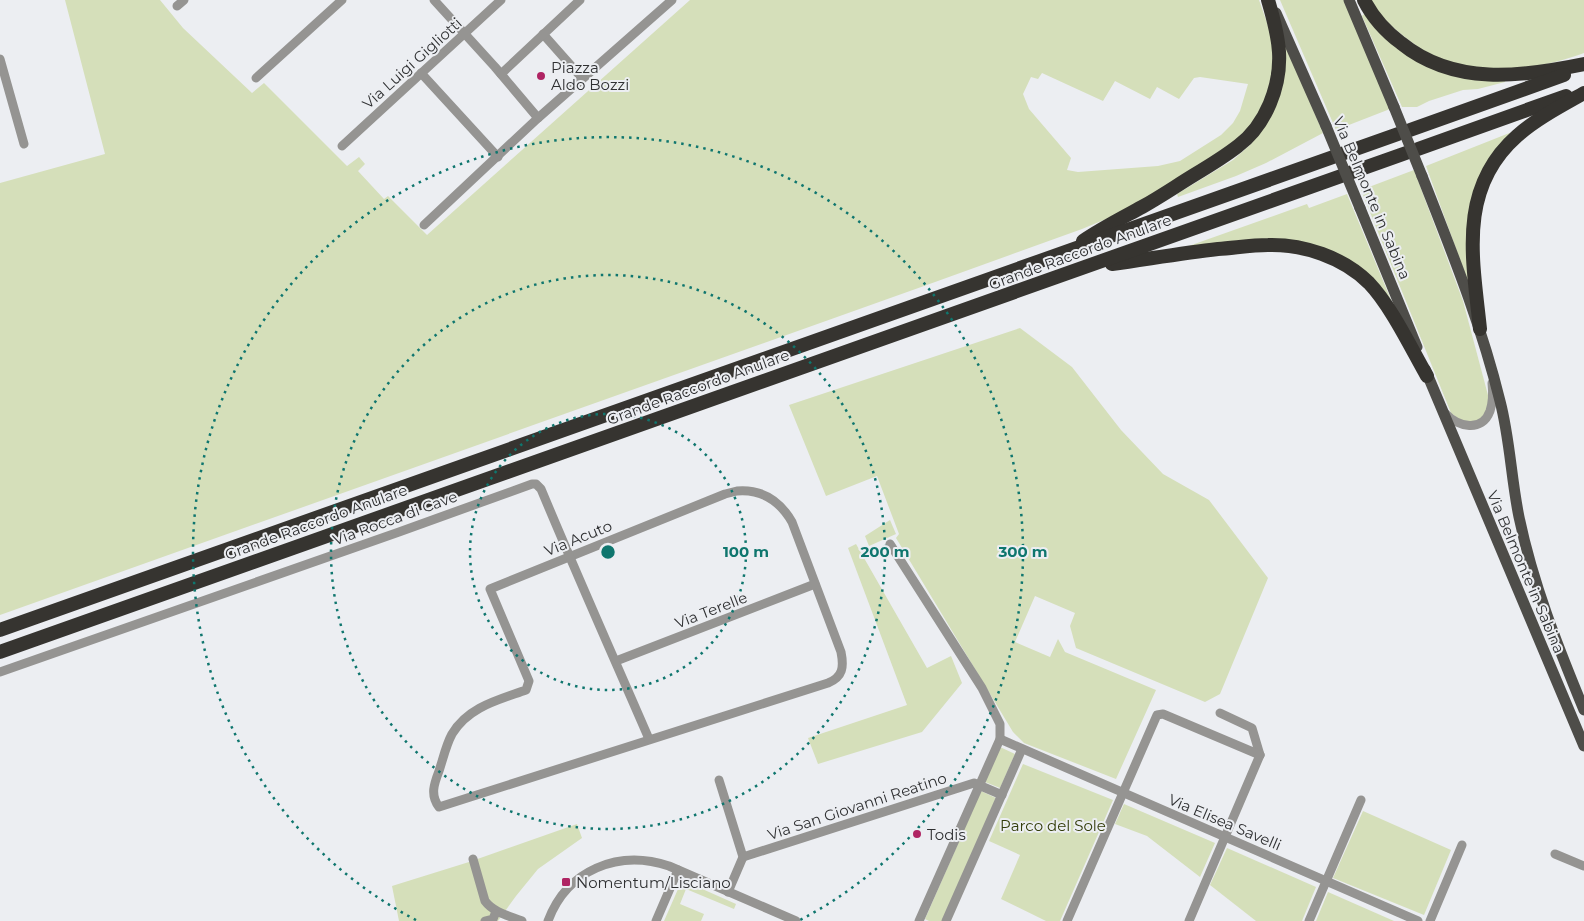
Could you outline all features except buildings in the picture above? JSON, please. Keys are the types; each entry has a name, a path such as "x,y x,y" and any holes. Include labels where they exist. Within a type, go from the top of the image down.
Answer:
{"highway":[{"path":"1068,251 1098,230 1143,206 1215,162 1239,146 1252,132 1269,105 1274,92 1279,66 1279,51 1270,0"},
{"path":"1364,0 1374,17 1395,39 1416,54 1449,69 1470,74 1511,74 1543,72 1584,64"},
{"name":"Grande Raccordo Anulare","path":"0,630 1584,68"},
{"path":"1480,329 1472,239 1474,211 1482,186 1496,161 1515,137 1584,91"},
{"name":"Grande Raccordo Anulare","path":"0,652 1584,91"},
{"path":"1079,269 1190,252 1267,245 1292,246 1312,251 1347,266 1360,274 1370,284 1389,311 1427,376"}],"main road":[{"name":"Via Belmonte in Sabina","path":"1270,0 1326,126 1441,410 1584,746"},
{"name":"Via Belmonte in Sabina","path":"1349,0 1422,176 1480,329 1504,417 1514,490 1526,545 1548,621 1584,710"}],"street":[{"path":"256,78 342,0"},
{"path":"434,0 538,118"},
{"name":"Via Luigi Gigliotti","path":"342,146 502,0"},
{"path":"501,74 580,0"},
{"path":"424,226 538,118 672,0"},
{"path":"543,34 582,78"},
{"path":"0,58 24,144"},
{"path":"421,73 498,157"},
{"name":"Via Belmonte in Sabina","path":"1441,410 1459,424 1474,426 1483,421 1488,416 1492,405 1491,368"},
{"name":"Via Rocca di Cave","path":"0,672 536,484 541,489 648,739"},
{"name":"Via Acuto","path":"737,491 751,491 763,494 771,498 787,514 796,529 841,656 842,670 837,679 828,683 439,807 432,790 449,740 458,725 477,709 526,690 529,685 529,681 490,589 569,556 725,494 737,491"},
{"path":"890,544 982,688 1000,724 1000,739 919,921"},
{"name":"Via Terelle","path":"616,661 815,584"},
{"path":"1189,921 1260,756 1252,728 1220,713"},
{"path":"1067,921 1155,717 1163,714 1260,756"},
{"name":"Via Elisea Savelli","path":"1000,739 1418,921"},
{"path":"946,921 1022,749"},
{"path":"719,780 743,857 728,892"},
{"name":"Via San Giovanni Reatino","path":"743,857 974,783 979,784"},
{"path":"979,784 1002,795"},
{"path":"1309,921 1361,800"},
{"path":"1430,921 1462,845"},
{"path":"1555,854 1584,866"},
{"path":"473,859 489,906 494,910 522,921"},
{"path":"548,921 555,905 564,893 581,877 599,867 622,860 641,860 659,863 678,870 796,921"},
{"path":"656,921 678,870"},
{"path":"485,921 492,919 494,914"}],"green space":[{"path":"65,0 160,0 183,28 252,93 264,83 347,166 359,157 365,164 358,171 384,199 388,196 427,235 690,0 1259,0 1271,34 1273,80 1259,116 1230,149 1123,212 1082,229 924,286 0,615 0,183 105,154","holes":["1042,73 1103,101 1115,81 1150,99 1157,87 1179,99 1194,78 1200,77 1248,84 1240,111 1233,123 1221,135 1180,161 1158,166 1078,172 1067,170 1071,158 1029,109 1023,94 1031,77 1038,79"]},
{"path":"1280,0 1345,0 1390,109 1336,130"},
{"path":"1370,0 1584,0 1584,53 1550,63 1513,69 1477,68 1459,65 1433,56 1406,38 1386,21"},
{"path":"1364,14 1396,46 1505,79 1505,82 1478,89 1463,90 1417,107 1402,107 1362,16"},
{"path":"1283,38 1323,133 1266,163 1178,197 1177,194 1233,160 1250,145 1264,127"},
{"path":"1517,130 1484,175 1471,290 1426,166"},
{"path":"1414,170 1463,301 1489,399 1489,409 1479,421 1464,423 1451,413 1361,190"},
{"path":"1347,194 1394,307 1324,250 1186,247 1307,204 1309,208"},
{"path":"1020,328 1072,367 1121,430 1163,474 1209,500 1268,578 1220,694 1205,702 1076,648 1070,626 1075,613 1035,596 1015,642 1050,657 1058,639 1065,652 1156,690 1116,779 1024,743 1013,732 896,538 899,534 877,476 826,496 789,405"},
{"path":"890,520 896,534 869,546 865,536"},
{"path":"856,544 927,668 951,656 962,683 922,732 818,764 808,738 907,705 848,548"},
{"path":"1000,747 1015,754 1000,788 985,782"},
{"name":"Parco del Sole","path":"1023,764 1113,800 1060,921 1046,921 1001,899 1020,855 989,841"},
{"path":"981,791 996,798 942,921 929,921 925,919"},
{"path":"1124,804 1215,843 1200,877 1147,836 1115,824"},
{"path":"1363,811 1451,850 1424,915 1333,878"},
{"path":"577,824 582,838 538,869 498,921 399,921 392,886 469,862"},
{"path":"1227,848 1316,887 1302,921 1256,921 1210,885"},
{"path":"682,880 736,904 734,909 686,889 680,904 704,914 701,921 664,921"},
{"path":"1328,892 1394,921 1316,921"}],"place":[{"name":"Piazza Aldo Bozzi","path":"541,76"},
{"name":"Todis","path":"917,834"},
{"name":"Nomentum/Lisciano","path":"566,882"}]}
